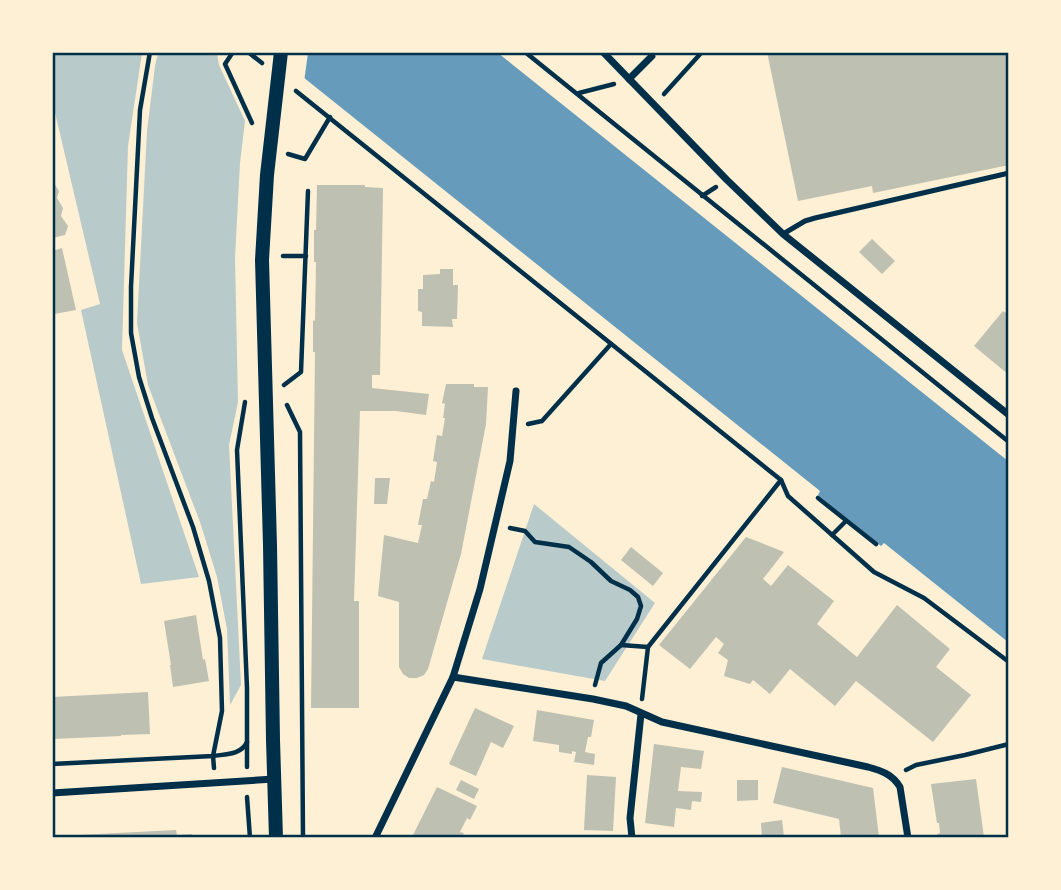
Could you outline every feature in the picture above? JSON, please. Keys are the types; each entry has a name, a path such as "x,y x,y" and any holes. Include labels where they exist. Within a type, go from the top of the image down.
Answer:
{"main road":[{"path":"276,838 262,260 267,175 283,86 281,52"}],"street":[{"path":"603,52 726,180 783,234 1009,415"},
{"path":"629,79 652,56 650,52"},
{"path":"375,838 453,677 480,589 510,461 516,391"},
{"path":"453,677 626,706 662,722 869,767 896,780 902,797 908,838"},
{"path":"632,838 630,818 640,714"},
{"path":"52,793 274,779"}],"lane":[{"path":"783,234 815,218 1009,173"}],"path":[{"path":"150,52 140,110 131,333 139,377 193,527 209,581 220,638 222,711 213,756 215,784"},
{"path":"233,52 225,64 253,124 255,112"},
{"path":"248,52 268,69"},
{"path":"525,52 1009,442"},
{"path":"654,105 702,52"},
{"path":"578,94 629,79"},
{"path":"283,86 330,117 780,480 788,496 874,572 924,598 1009,662"},
{"path":"289,141 288,154 305,159 330,117"},
{"path":"283,385 301,372 307,191"},
{"path":"283,266 283,256 306,256"},
{"path":"542,421 611,344"},
{"path":"283,372 282,396 300,432 303,838"},
{"path":"244,389 245,402 237,450 250,838"},
{"path":"640,714 648,647 780,480"},
{"path":"818,498 876,544"},
{"path":"832,534 846,520"},
{"path":"495,524 525,531 535,542 569,547 592,562 611,581 638,597 641,606 637,619 621,645 601,663 593,699"},
{"path":"621,645 648,647"},
{"path":"52,764 213,756 234,753 244,748 248,740"},
{"path":"896,780 904,771 916,765 1009,744"}],"shaded area":[{"path":"52,53 142,53 128,146 122,350 199,577 141,584 81,310 100,304 53,104"},
{"path":"158,53 217,53 219,65 245,121 235,258 238,402 229,445 241,685 230,705 227,629 217,577 200,522 148,385 137,323 147,131"},
{"path":"534,504 655,603 605,681 482,659"}],"water":[{"path":"273,53 498,53 1008,461 1008,642 884,543 881,546 818,495 820,491"}],"pier":[{"path":"269,52 308,53 304,82 270,55"}],"building":[{"path":"767,52 1009,52 1009,165 873,193 872,186 798,201"},
{"path":"52,180 59,191 57,198 63,208 61,216 68,226 65,235 52,238"},
{"path":"317,185 365,185 383,188 380,375 372,375 372,388 429,394 426,415 396,411 360,411 354,601 359,601 359,708 311,708 315,352 313,320 315,321 316,262 314,230"},
{"path":"872,239 895,261 882,274 859,252"},
{"path":"62,248 76,310 54,314 52,251"},
{"path":"440,269 453,269 453,285 458,285 457,319 452,319 453,327 422,326 422,312 418,311 418,289 423,289 423,275 440,274"},
{"path":"1003,311 1009,315 1009,375 974,346"},
{"path":"446,384 488,387 486,424 461,554 428,669 424,675 409,678 399,667 399,602 378,596 384,535 418,543 423,499 427,499 431,481 434,482 437,462 433,461 437,435 442,436 445,404 442,403"},
{"path":"375,478 390,478 387,504 374,504"},
{"path":"746,537 784,552 763,579 771,586 788,565 834,601 817,624 857,657 897,605 950,649 936,667 971,695 933,742 856,681 835,706 790,669 770,694 753,680 750,684 724,676 728,660 718,653 724,644 716,637 690,669 659,645"},
{"path":"631,547 663,573 653,586 621,560"},
{"path":"196,615 209,681 173,687 164,621"},
{"path":"148,692 150,734 52,739 52,697"},
{"path":"475,708 514,726 503,748 491,742 476,776 449,764"},
{"path":"537,710 594,720 585,752 595,754 594,765 574,762 576,752 559,752 559,745 533,741"},
{"path":"654,744 704,751 701,769 681,767 678,791 702,792 701,802 692,801 691,810 676,808 674,827 645,823"},
{"path":"782,767 873,788 879,837 841,837 839,819 773,803"},
{"path":"587,775 616,777 613,831 584,830"},
{"path":"976,779 984,837 938,837 939,823 931,784"},
{"path":"461,780 479,789 474,799 456,790"},
{"path":"737,780 758,780 758,800 737,801"},
{"path":"437,787 477,806 460,832 464,833 462,837 412,837"},
{"path":"782,820 784,837 762,837 761,823"},
{"path":"176,830 177,835 192,834 192,837 78,837 78,835"}]}
